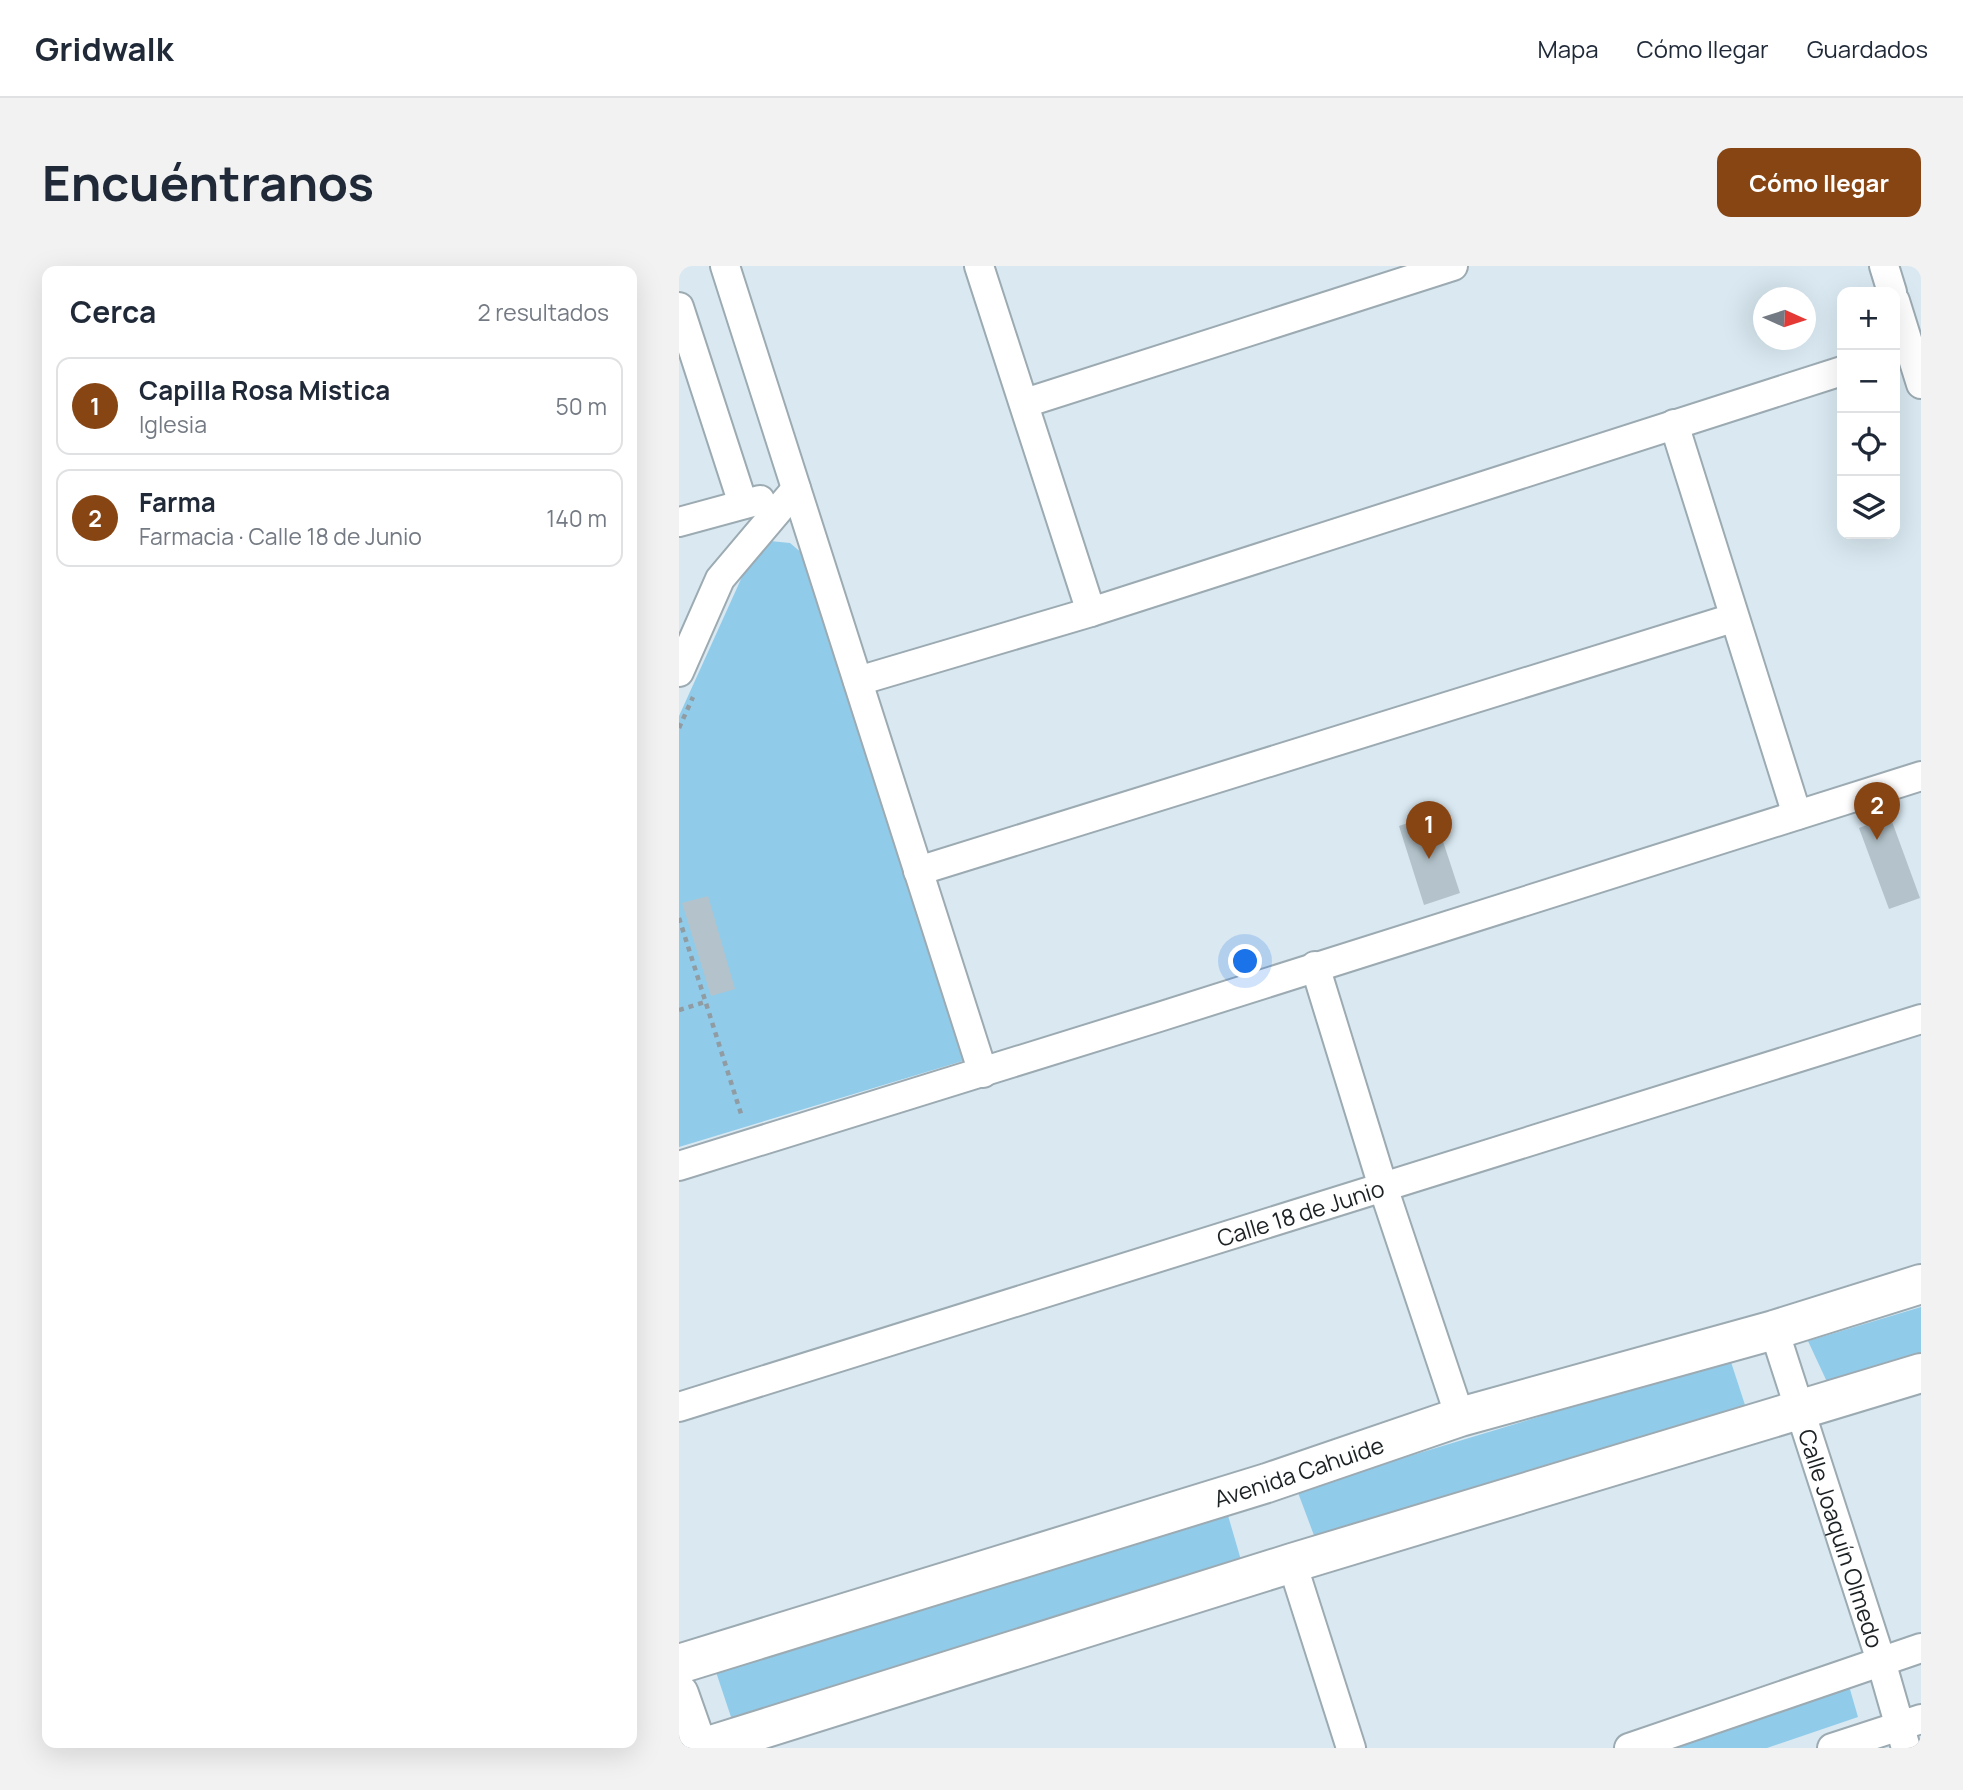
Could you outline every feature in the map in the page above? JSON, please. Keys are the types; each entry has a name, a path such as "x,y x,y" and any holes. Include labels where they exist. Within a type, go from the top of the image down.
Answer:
{"main road":[{"name":"Avenida Cahuide","path":"679,1664 1267,1483 1459,1417 1774,1330 1921,1284"},
{"path":"679,1694 700,1748 1292,1563 1921,1373"}],"street":[{"path":"725,266 983,1073"},
{"path":"979,266 1091,612"},
{"path":"1025,403 1453,266"},
{"path":"1884,266 1890,287"},
{"path":"679,307 743,504"},
{"path":"1902,352 1921,384"},
{"path":"858,681 1091,612 1837,373"},
{"path":"1674,424 1797,815"},
{"path":"679,522 796,489"},
{"path":"687,682 720,579 796,489"},
{"path":"918,870 1733,618"},
{"path":"679,1166 983,1073 1921,776"},
{"path":"1315,966 1383,1187 1459,1417"},
{"name":"Calle 18 de Junio","path":"679,1407 1921,1019"},
{"name":"Calle Joaquín Olmedo","path":"1774,1330 1881,1661 1909,1731"},
{"path":"1292,1563 1351,1748"},
{"path":"1629,1748 1921,1648"},
{"path":"1832,1748 1909,1731"}],"path":[{"path":"679,728 687,682"},
{"path":"679,918 744,1123"},
{"path":"679,1010 705,1002"}],"shaded area":[{"path":"770,541 790,543 803,554 966,1060 679,1147 679,716 756,546"},
{"path":"1921,1307 1921,1356 1828,1384 1808,1341"},
{"path":"1730,1359 1745,1405 1315,1538 1297,1490"},
{"path":"1227,1512 1243,1567 733,1723 716,1672"},
{"path":"1849,1686 1858,1717 1767,1748 1670,1748"}],"building":[{"path":"1434,814 1460,893 1424,905 1399,826"},
{"path":"1890,816 1920,898 1889,909 1859,828"},
{"path":"708,896 735,989 711,996 682,903"}],"place":[{"name":"Farma","path":"1877,840"},
{"name":"Capilla Rosa Mistica","path":"1429,859"}]}
